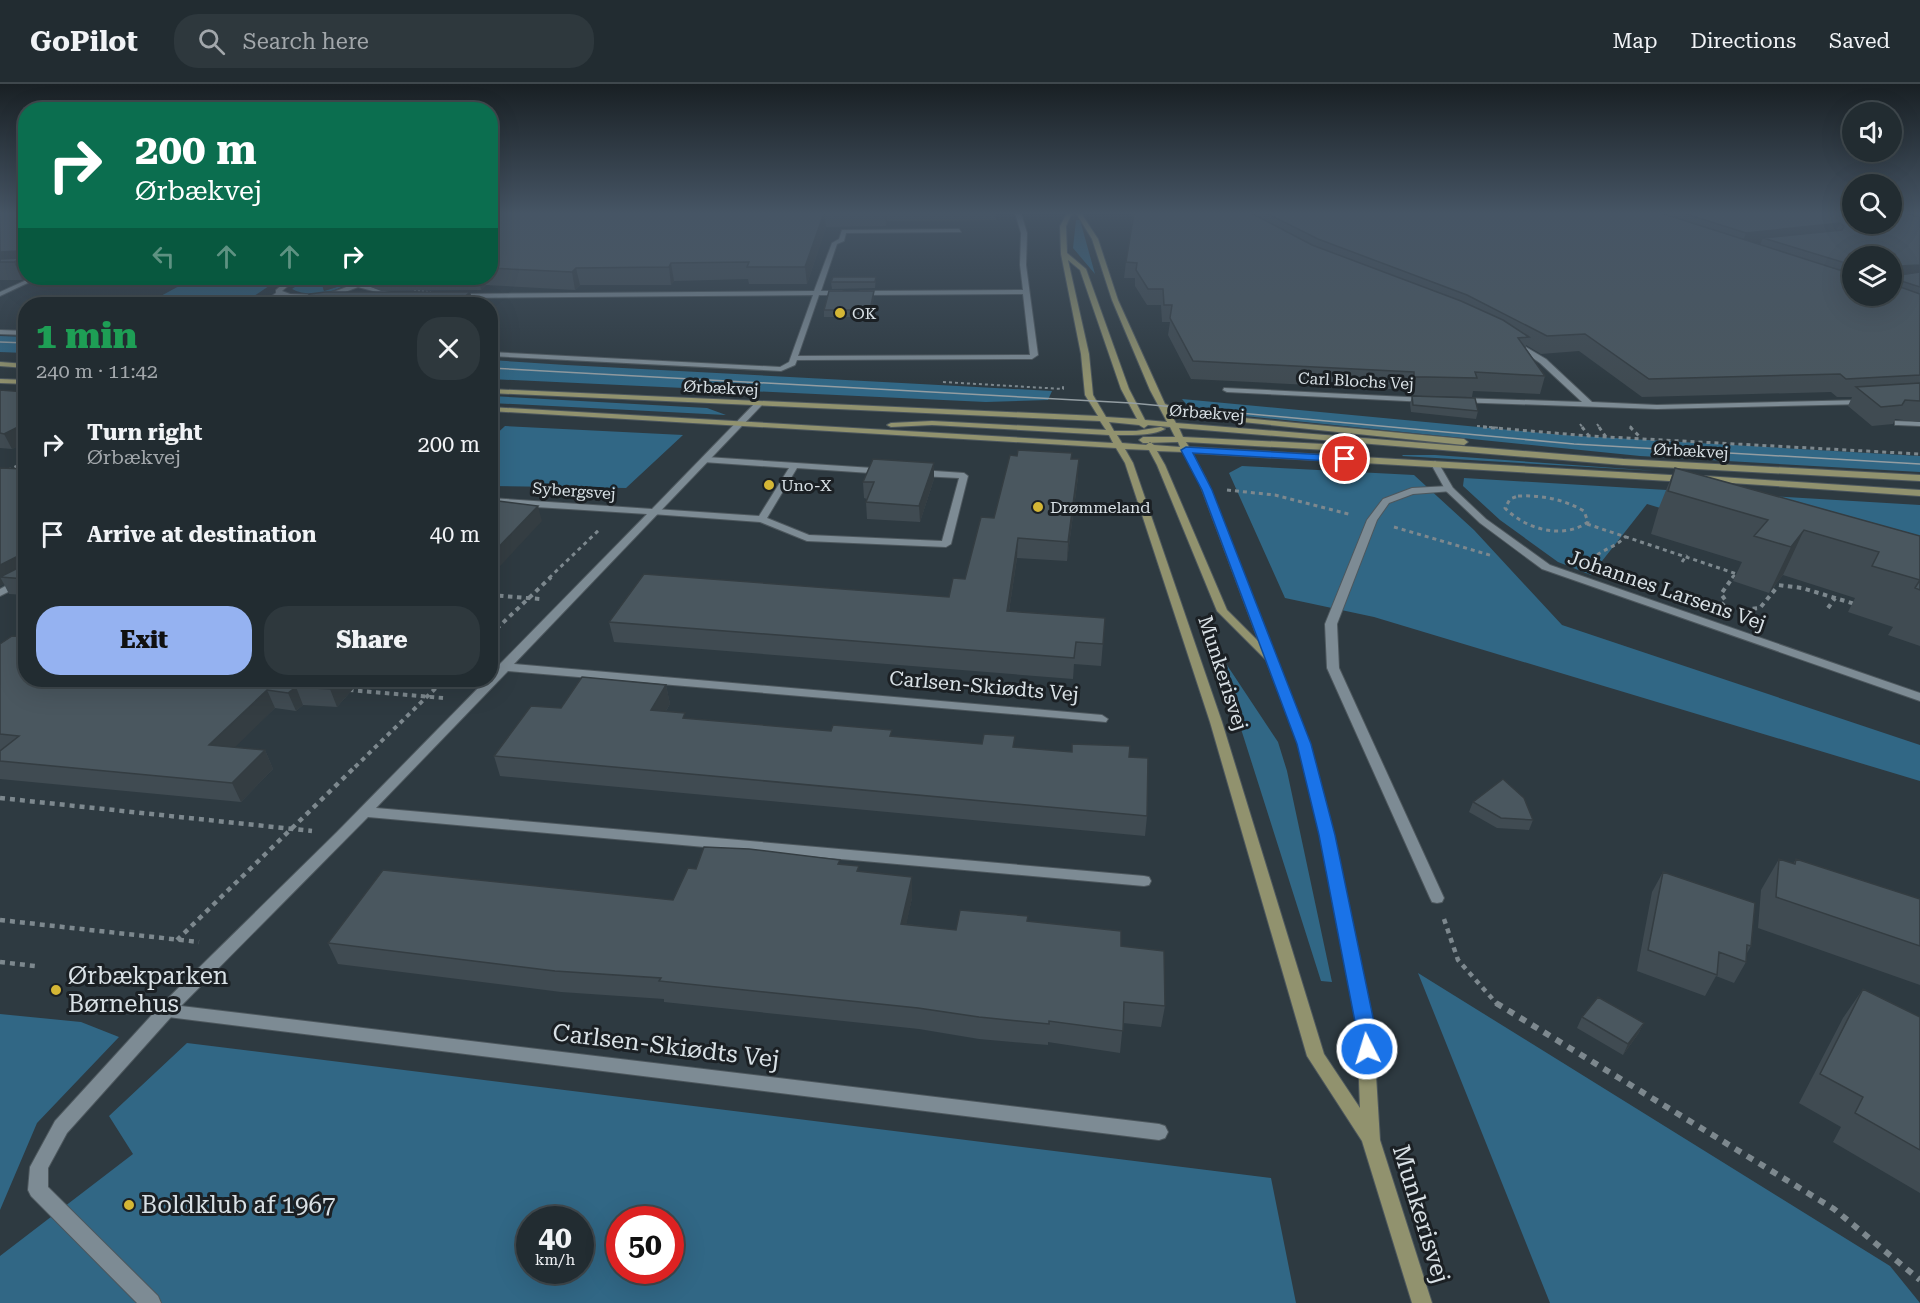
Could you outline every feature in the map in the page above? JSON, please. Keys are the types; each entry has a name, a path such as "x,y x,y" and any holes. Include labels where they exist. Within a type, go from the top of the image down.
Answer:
{"main road":[{"name":"Munkerisvej","path":"1067,270 1085,354 1089,395 1122,452 1216,722 1316,1056 1371,1140"},
{"path":"1083,270 1125,389 1147,436"},
{"name":"Munkerisvej","path":"1105,270 1115,300 1162,405 1207,490 1304,744 1327,835 1365,1027 1371,1140 1422,1303"},
{"path":"0,364 18,365"},
{"path":"0,375 18,376"},
{"path":"0,381 18,382"},
{"name":"Ørbækvej","path":"498,391 1101,419 1623,462 1920,478"},
{"path":"1162,405 1176,411 1213,417 1410,436 1623,462"},
{"name":"Ørbækvej","path":"498,409 836,429 1122,452 1156,443 1435,465 1920,493"},
{"path":"1101,419 1147,436 1156,443 1222,611 1271,660"},
{"path":"741,423 822,435 1112,454 1122,452 1147,436 1173,425"},
{"path":"836,429 933,423 1136,433"},
{"path":"1183,445 1356,449 1432,448"}],"street":[{"path":"498,354 761,370 789,367 826,270"},
{"path":"794,358 1030,358 1034,355 1024,270"},
{"path":"0,294 20,285"},
{"path":"280,293 279,288 284,285"},
{"path":"330,295 349,285"},
{"path":"367,285 395,295"},
{"path":"450,296 1027,292"},
{"path":"274,297 280,293 297,297 356,295"},
{"path":"365,295 406,295"},
{"path":"0,332 18,333"},
{"path":"1510,340 1543,361 1590,405"},
{"name":"Carl Blochs Vej","path":"1227,390 1432,400"},
{"path":"1454,400 1657,407 1871,401"},
{"path":"498,672 758,405"},
{"path":"1898,423 1920,424"},
{"path":"706,460 897,472"},
{"path":"762,519 795,465"},
{"name":"Johannes Larsens Vej","path":"1435,465 1449,489 1483,521 1546,567 1920,697"},
{"name":"Sybergsvej","path":"498,502 762,519 807,538 946,544 964,476 908,472"},
{"path":"1437,898 1333,668 1331,624 1372,520 1386,501 1412,491 1449,489"},
{"path":"0,593 18,583"},
{"name":"Carlsen-Skiødts Vej","path":"503,667 1102,719"},
{"path":"151,1303 38,1190 39,1167 61,1127 166,1011 342,835 484,687"},
{"path":"364,812 1144,880"},
{"name":"Carlsen-Skiødts Vej","path":"166,1011 1159,1132"}],"path":[{"path":"414,285 424,286"},
{"path":"943,382 1063,389 1063,386"},
{"path":"1472,425 1589,436 1920,454"},
{"path":"0,474 18,466"},
{"path":"1587,524 1588,517 1584,511 1554,498 1518,496 1506,503 1509,514 1539,528 1565,531 1576,530 1587,524 1687,555 1746,577"},
{"path":"498,627 620,510"},
{"path":"1575,577 1601,550 1616,547 1626,536"},
{"path":"1682,562 1687,555"},
{"path":"1709,624 1726,601 1720,594 1736,573"},
{"path":"1767,583 1802,588 1856,604"},
{"path":"1733,632 1750,609 1761,608 1778,586"},
{"path":"498,596 568,601"},
{"path":"1828,608 1835,598"},
{"path":"177,940 436,687"},
{"path":"344,690 471,700"},
{"path":"0,798 342,835"},
{"path":"1437,898 1458,960 1494,1002 1834,1209 1920,1280"},
{"path":"0,920 230,946"},
{"path":"0,962 35,966"}],"shaded area":[{"path":"181,285 270,285 252,297 159,297"},
{"path":"298,285 344,285 328,292 312,294 292,289"},
{"path":"0,336 18,337 18,353 0,352"},
{"path":"498,360 1052,391 1048,400 986,402 498,379"},
{"path":"498,396 707,408 726,415 498,403"},
{"path":"1182,399 1563,435 1920,456 1920,472 1640,456 1215,413 1188,406"},
{"path":"505,426 683,435 626,488 498,486 498,432"},
{"path":"1435,455 1657,471 1402,456"},
{"path":"1242,466 1414,475 1474,530 1562,625 1920,745 1920,781 1374,617 1285,598 1229,473"},
{"path":"1464,478 1920,505 1920,586 1647,504 1591,575 1558,562 1500,520 1463,486"},
{"path":"1215,647 1278,742 1287,771 1332,982 1321,981"},
{"path":"1418,973 1890,1266 1920,1303 1550,1303"},
{"path":"0,1014 81,1022 119,1037 37,1123 0,1210"},
{"path":"187,1043 1271,1178 1296,1303 0,1303 0,1256 133,1154 109,1116"}],"building":[{"path":"529,270 574,270 572,272"},
{"path":"1136,270 1378,270 1461,301 1503,320 1529,337 1518,338 1545,376 1475,372 1477,378 1414,377 1414,372 1193,361 1170,318 1172,305 1164,305 1163,289 1148,289"},
{"path":"1400,270 1839,270 1842,271 1842,306 1902,306 1902,288 1920,294 1920,375 1846,379 1840,374 1649,379 1585,334 1547,336 1467,295"},
{"path":"1920,272 1920,287 1902,281 1902,275"},
{"path":"833,277 876,277 875,282 831,282"},
{"path":"829,291 874,291 870,310 824,310"},
{"path":"325,292 470,292 464,297 306,297 310,294"},
{"path":"1920,383 1920,401 1905,400 1902,405 1881,407 1856,387"},
{"path":"0,390 18,391 18,427 4,434 0,433"},
{"path":"1412,396 1475,398 1478,411 1413,405"},
{"path":"1018,450 1072,453 1071,459 1079,459 1068,542 1018,538 1007,611 1105,618 1103,644 1076,642 1074,658 609,622 644,574 949,597 953,578 965,579 981,517 994,518 1010,455 1017,456"},
{"path":"873,459 934,463 919,506 866,502 874,482 863,482"},
{"path":"0,468 18,469 18,556 0,565"},
{"path":"1675,468 1920,536 1920,580 1872,566 1879,552 1804,530 1791,547 1754,536 1768,520 1668,491"},
{"path":"498,501 538,506 498,548"},
{"path":"18,568 18,578 0,577"},
{"path":"1920,580 1920,590 1915,588"},
{"path":"12,636 18,636 18,687 296,687 288,693 267,690 209,745 265,750 232,783 0,761 0,751 19,736 0,734 0,644"},
{"path":"582,677 666,685 651,710 685,713 683,718 831,731 833,725 892,730 890,736 982,744 984,734 1015,736 1013,747 1072,752 1072,744 1130,746 1129,757 1148,758 1147,816 494,756 531,706 561,708"},
{"path":"296,687 332,687 330,689"},
{"path":"1503,779 1524,798 1533,820 1501,818 1473,802"},
{"path":"704,847 749,849 840,860 838,864 859,866 857,871 912,877 901,924 956,930 960,910 1028,916 1027,921 1121,931 1121,946 1164,951 1165,1006 1124,1002 1123,1031 1049,1021 1049,1024 979,1017 918,1008 659,981 661,978 555,971 328,943 383,870 673,900 688,868 696,869"},
{"path":"1779,859 1795,864 1796,859 1920,899 1920,946 1776,897"},
{"path":"1663,872 1755,903 1751,946 1747,945 1746,962 1719,952 1717,975 1648,950"},
{"path":"1863,989 1920,1017 1920,1150 1855,1113 1863,1097 1820,1074"},
{"path":"1598,997 1644,1023 1628,1044 1582,1017"}],"tram line":[{"path":"0,342 18,343"},
{"path":"498,368 1131,403 1574,444 1920,464"}],"place":[{"name":"OK","path":"840,313"},
{"name":"Uno-X","path":"769,485"},
{"name":"Drømmeland","path":"1038,507"},
{"name":"Ørbækparken Børnehus","path":"56,990"},
{"name":"Boldklub af 1967","path":"129,1205"}],"route":[{"path":"1345,459 1186,450 1207,490 1304,744 1327,835 1365,1027 1367,1049"}]}
